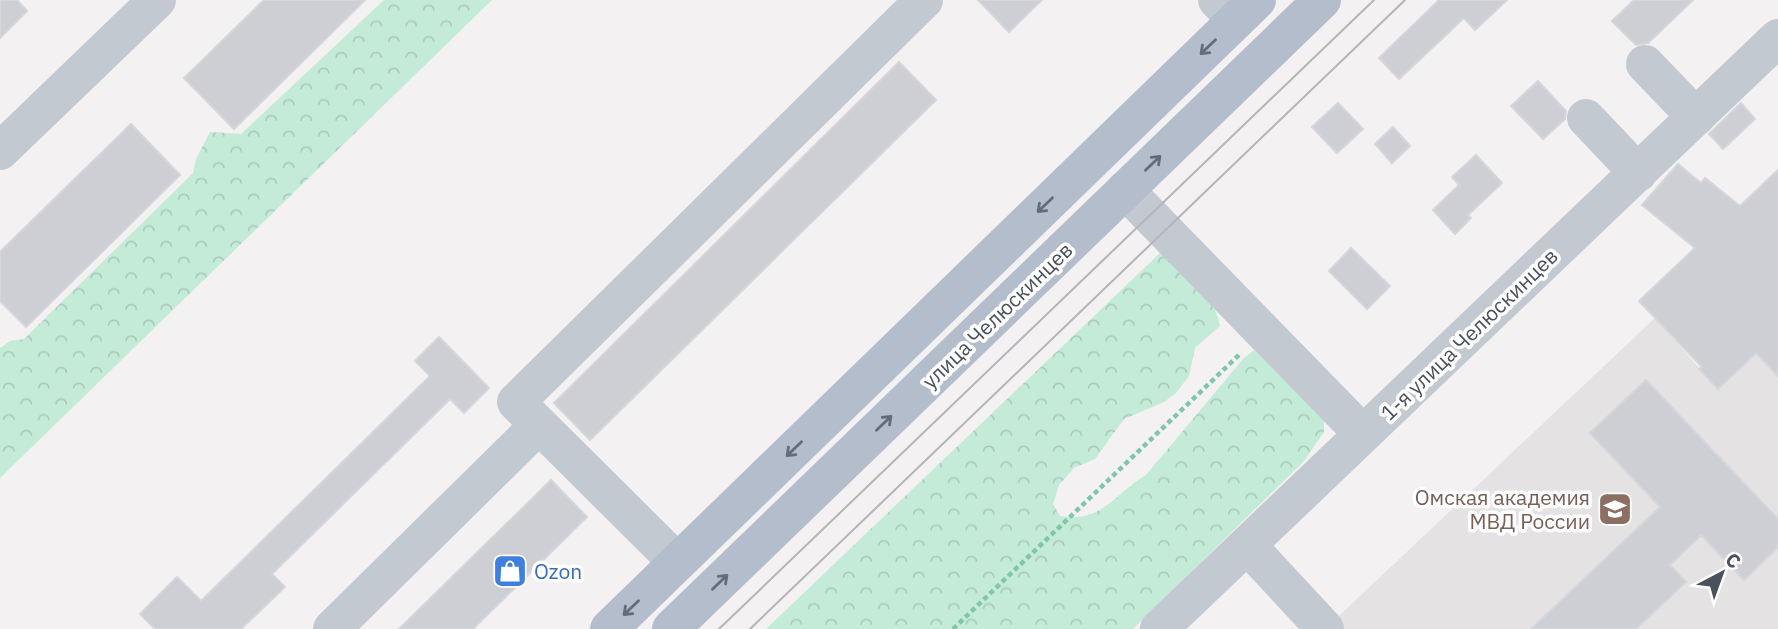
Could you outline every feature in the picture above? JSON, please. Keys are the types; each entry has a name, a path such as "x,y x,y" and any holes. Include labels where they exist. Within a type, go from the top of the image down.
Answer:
{"main road":[{"name":"улица Челюскинцев","path":"671,629 1322,0"},
{"path":"609,629 1094,158 1237,7 1268,52"},
{"path":"1094,158 1125,190"}],"street":[{"path":"0,151 157,0"},
{"path":"677,562 516,402 924,0"},
{"name":"1-я улица Челюскинцев","path":"1170,626 1247,545 1696,117 1775,47"},
{"path":"1645,64 1696,117"},
{"path":"1586,118 1637,173"},
{"path":"1125,190 1363,434"},
{"path":"332,629 539,425"},
{"path":"1247,545 1325,629"}],"path":[{"path":"953,629 1264,332"}],"shaded area":[{"name":"Омская академия МВД России","path":"1655,318 1718,389 1756,353 1778,376 1778,629 1325,629"}],"green space":[{"path":"384,0 492,0 0,478 0,348 10,341 24,339 193,173 196,159 210,132 241,134"},
{"path":"1160,253 1205,294 1217,314 1220,326 1195,348 1189,376 1176,393 1164,402 1124,419 1095,459 1074,468 1059,485 1053,504 1060,516 1074,517 1097,511 1146,475 1243,359 1254,350 1324,411 1324,432 1304,461 1133,629 766,629"}],"building":[{"path":"0,0 17,0 27,11 0,38"},
{"path":"264,0 365,0 234,129 184,78"},
{"path":"978,0 1042,0 1009,32"},
{"path":"1439,0 1507,0 1475,30 1464,18 1399,79 1379,58"},
{"path":"1634,0 1693,0 1648,43 1636,45 1612,21"},
{"path":"899,62 936,100 590,440 554,403"},
{"path":"1538,81 1566,111 1565,119 1543,139 1511,106"},
{"path":"1338,103 1363,129 1337,153 1312,127"},
{"path":"1741,103 1755,119 1723,149 1709,134"},
{"path":"131,124 180,175 26,327 0,301 0,252"},
{"path":"1393,127 1410,146 1392,163 1375,144"},
{"path":"1476,155 1502,183 1468,215 1471,218 1455,234 1433,210 1459,185 1452,177"},
{"path":"1678,164 1701,183 1705,178 1740,206 1778,170 1778,376 1756,353 1718,389 1699,369 1702,367 1639,301 1695,248 1642,205"},
{"path":"1351,248 1390,286 1367,309 1329,271"},
{"path":"439,337 489,388 464,413 450,399 272,574 285,587 241,629 155,629 140,614 177,577 201,601 430,376 415,361"},
{"path":"1646,380 1778,519 1778,547 1744,580 1701,535 1670,565 1686,582 1636,629 1531,629 1660,507 1590,433"},
{"path":"551,480 587,517 473,629 399,629"}],"tram line":[{"path":"719,629 1374,0"},
{"path":"750,629 1405,0"}],"place":[{"name":"Омская академия МВД России","path":"1615,509"},
{"name":"Ozon","path":"510,571"}]}
